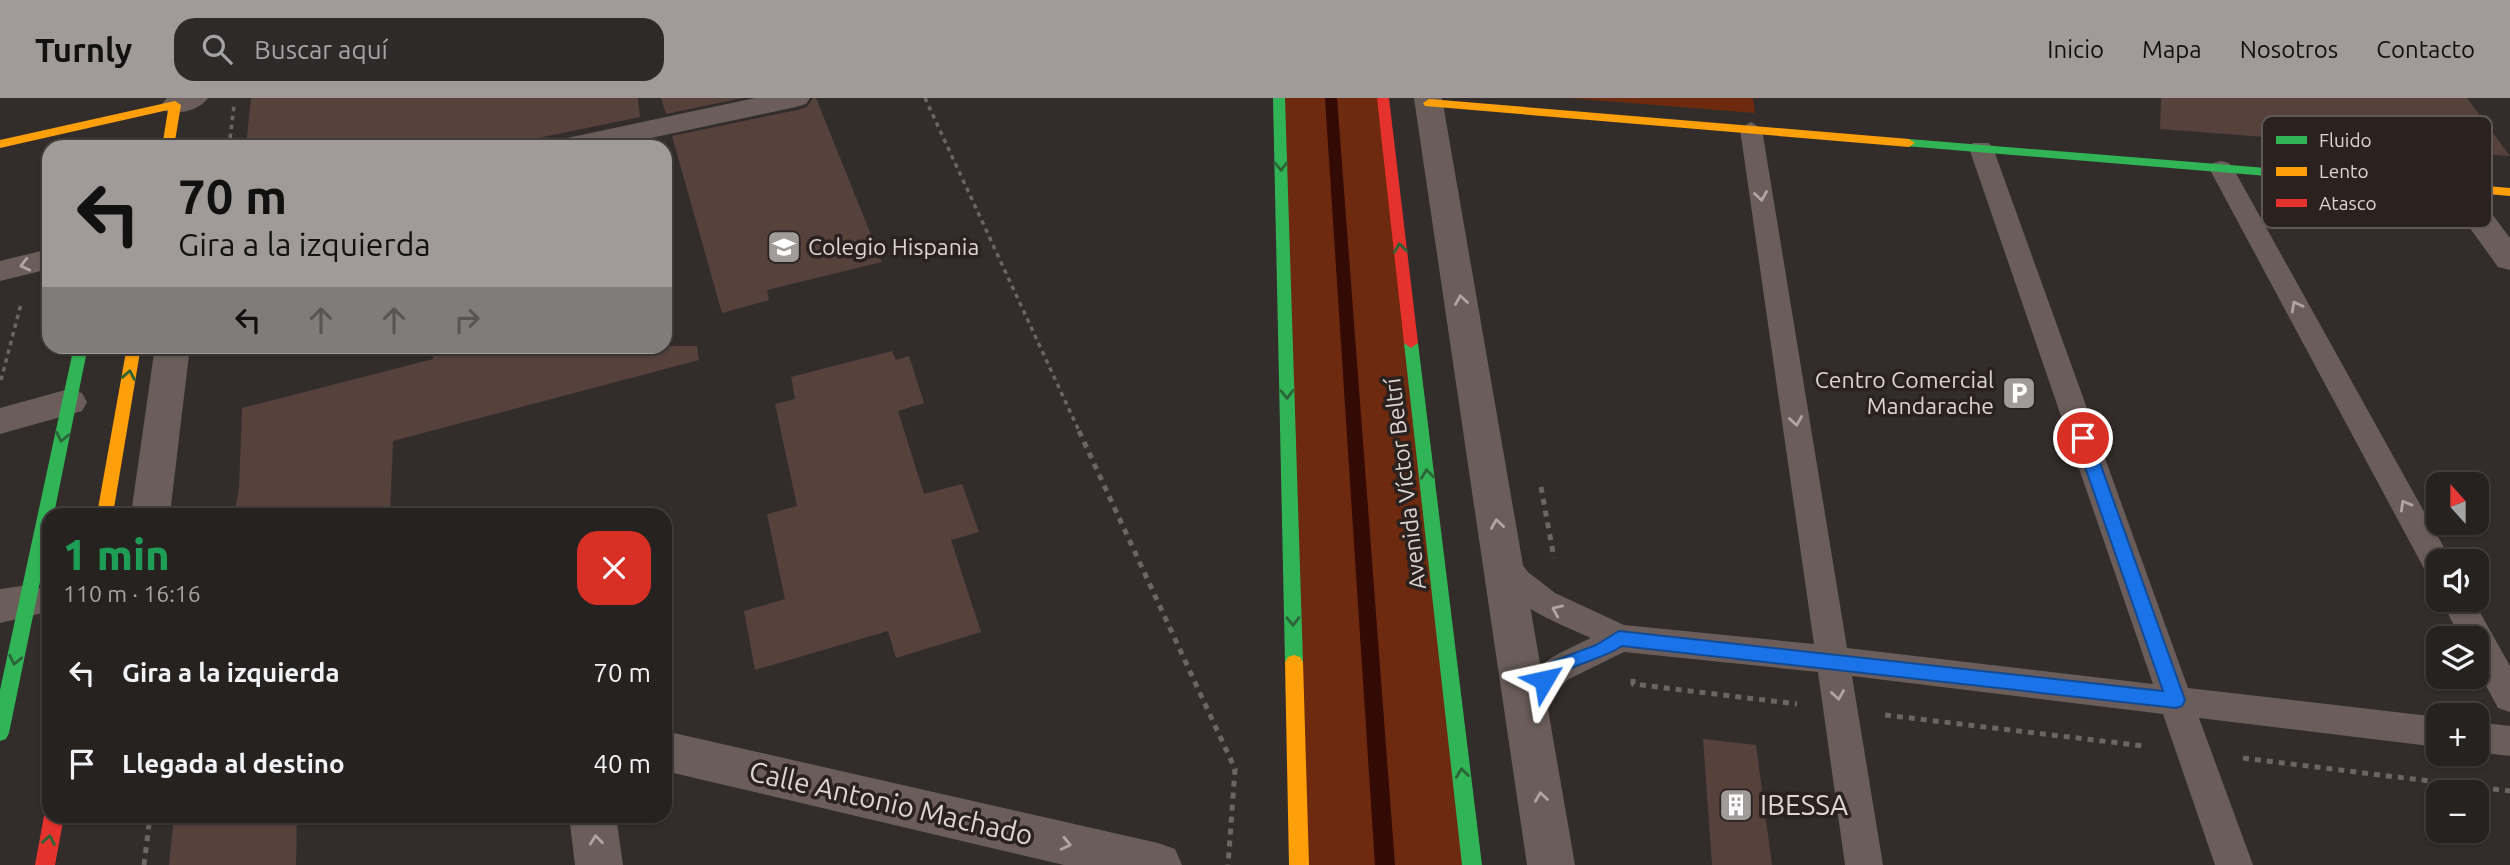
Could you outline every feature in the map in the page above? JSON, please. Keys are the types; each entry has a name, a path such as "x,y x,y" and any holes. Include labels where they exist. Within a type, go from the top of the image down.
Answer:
{"street":[{"path":"600,140 796,98"},
{"path":"1279,98 1299,865"},
{"name":"Avenida Víctor Beltrí","path":"1382,98 1472,865"},
{"path":"0,144 185,101"},
{"path":"171,140 185,101"},
{"path":"1551,865 1428,101 2262,171"},
{"path":"125,136 130,115"},
{"path":"2492,191 2510,192"},
{"path":"2486,228 2510,260"},
{"path":"0,271 42,261"},
{"path":"46,508 79,354"},
{"path":"106,508 133,354"},
{"path":"151,508 172,354"},
{"path":"0,421 69,402"},
{"path":"0,733 42,524"},
{"name":"Calle Antonio Machado","path":"672,753 1158,865"},
{"path":"45,865 53,823"},
{"path":"594,823 598,865"}],"lane":[{"path":"1751,129 1864,865"},
{"path":"1981,148 2234,865"},
{"path":"2221,168 2429,549"},
{"path":"1504,565 1516,582 1540,602 1557,612 1591,621 1619,638 1833,660 2426,731"},
{"path":"2463,612 2510,698"},
{"path":"1528,711 1534,694 1557,667 1602,650 1619,638"},
{"path":"2489,739 2510,741"}],"path":[{"path":"230,140 235,98"},
{"path":"925,98 1235,769 1228,865"},
{"path":"1633,684 2510,791"},
{"path":"144,865 149,823"}],"shaded area":[{"path":"1279,98 1383,98 1472,865 1298,865"},
{"path":"1568,98 1753,98 1755,113"}],"building":[{"path":"251,98 638,98 640,117 529,140 247,140"},
{"path":"661,98 742,98 666,114"},
{"path":"813,98 816,98 882,262 767,290 769,300 722,313 672,136 797,110 807,107"},
{"path":"2161,98 2467,98 2480,116 2262,116 2262,137 2160,129"},
{"path":"2492,132 2510,156 2492,155"},
{"path":"672,346 697,346 699,360 393,441 390,508 235,508 239,489 242,408 433,359 433,354 672,354"},
{"path":"892,351 896,360 909,356 924,403 898,411 924,494 962,484 979,532 951,540 981,632 896,658 888,631 755,670 744,611 785,599 767,514 797,506 775,404 795,399 791,377"},
{"name":"IBESSA","path":"1703,739 1756,745 1772,865 1712,865"},
{"path":"173,823 297,823 296,865 169,865"}],"waterway":[{"path":"1331,98 1385,865"}],"traffic: fast":[{"path":"1279,98 1294,662"},
{"path":"1909,143 2262,172"},
{"path":"1411,343 1472,865"},
{"path":"47,508 79,354"},
{"path":"0,733 42,532"}],"traffic: slow":[{"path":"1429,103 1909,143"},
{"path":"0,144 175,105 169,140"},
{"path":"2492,191 2510,192"},
{"path":"106,508 133,354"},
{"path":"1294,662 1299,865"}],"traffic: jam":[{"path":"1383,98 1411,343"},
{"path":"45,865 53,823"}],"place":[{"name":"Colegio Hispania","path":"784,247"},
{"name":"Centro Comercial Mandarache","path":"2019,393"},
{"name":"IBESSA","path":"1736,805"}],"route":[{"path":"1544,680 1557,667 1602,650 1619,638 2176,700 2083,438"}]}
